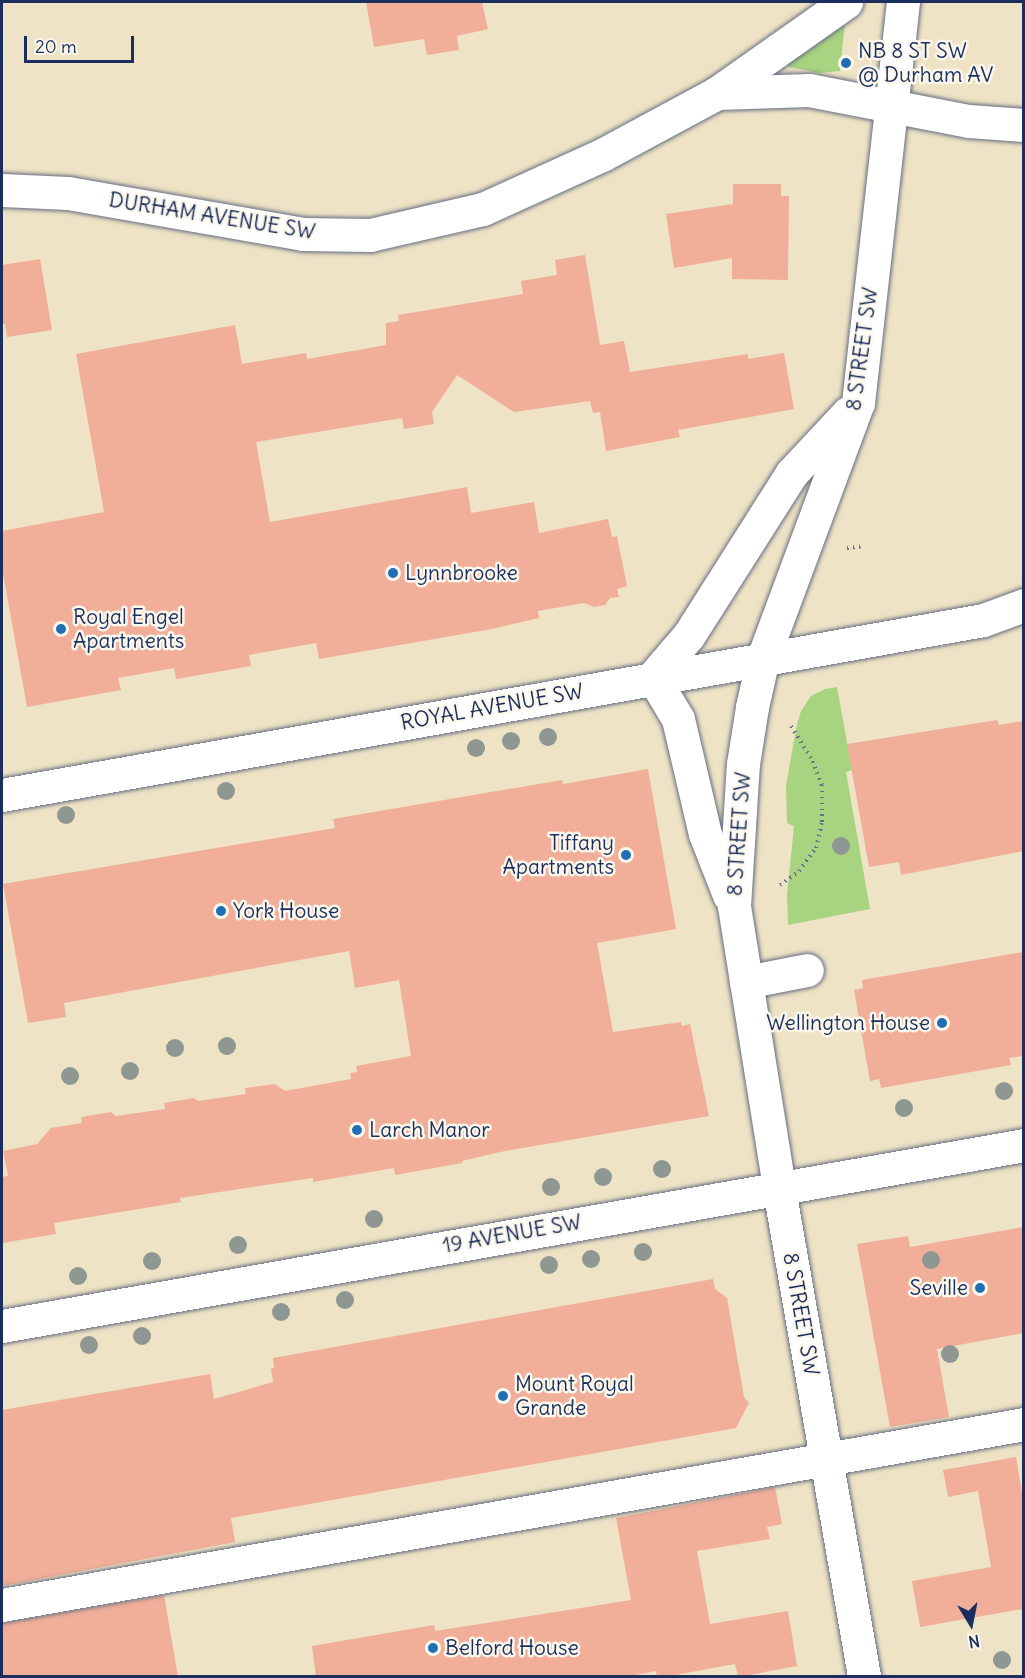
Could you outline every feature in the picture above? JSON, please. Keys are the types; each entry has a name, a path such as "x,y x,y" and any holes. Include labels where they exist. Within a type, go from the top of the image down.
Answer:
{"street":[{"name":"DURHAM AVENUE SW","path":"2,190 68,193 303,234 370,235 483,209 602,155 717,93 846,2"},
{"name":"8 STREET SW","path":"864,1677 779,1187 734,906 743,764 763,657 858,403 903,2"},
{"name":"DURHAM AVENUE SW","path":"717,93 809,90 891,104 969,121 1023,125"},
{"path":"734,906 705,834 678,719 653,677 689,635 792,473 858,403"},
{"name":"ROYAL AVENUE SW","path":"2,795 763,657 983,620 1023,605"},
{"name":"ROYAL AVENUE SW","path":"983,620 1023,624"},
{"path":"746,982 807,970"},
{"name":"19 AVENUE SW","path":"2,1326 1023,1145"},
{"path":"2,1605 1023,1424"}],"path":[{"path":"847,548 865,546"},
{"path":"780,885 799,871 816,848 822,822 822,785 811,758 791,726"}],"green space":[{"path":"845,22 840,71 819,73 788,67 789,60"},
{"path":"837,687 852,770 846,772 870,909 788,925 787,895 794,826 787,823 786,785 797,724 801,711 811,696 825,689"}],"building":[{"path":"366,2 482,2 488,29 457,36 459,50 427,55 424,39 374,47"},
{"path":"733,184 781,184 781,196 789,196 788,280 732,279 732,258 674,268 666,214 733,204"},
{"path":"585,255 600,345 624,341 630,372 748,354 748,359 784,353 794,409 678,430 680,437 606,451 600,412 593,413 590,401 514,412 457,375 432,412 434,424 404,429 402,418 256,442 270,522 467,487 471,513 534,502 539,533 608,519 612,537 617,536 627,586 617,589 619,597 610,598 605,605 594,607 584,603 538,611 539,618 492,629 319,659 316,643 249,655 251,666 176,679 174,668 118,678 121,690 27,707 2,568 2,531 104,512 76,354 235,325 242,364 306,353 307,359 386,345 386,323 399,321 398,315 523,294 521,281 557,275 555,260"},
{"path":"40,259 52,330 7,337 5,324 2,324 2,265"},
{"path":"997,720 999,725 1023,721 1023,851 901,875 899,862 869,867 847,744"},
{"path":"648,769 676,929 597,943 613,1032 681,1022 682,1026 690,1024 709,1116 500,1152 462,1161 462,1163 395,1175 394,1168 313,1182 313,1178 180,1198 181,1202 54,1223 56,1234 2,1243 2,1177 8,1176 3,1151 37,1144 51,1128 82,1123 81,1117 111,1112 116,1116 165,1109 164,1103 246,1094 245,1088 275,1084 285,1091 351,1079 350,1073 357,1072 356,1066 411,1056 399,980 355,988 349,951 64,1003 66,1017 28,1023 3,884 335,828 333,819 562,780 563,784"},
{"name":"Wellington House","path":"1023,952 1023,1056 1009,1058 1011,1065 881,1088 879,1079 870,1081 854,990 863,988 862,980"},
{"path":"1023,1227 1023,1333 937,1349 949,1417 890,1427 857,1244 908,1236 910,1247"},
{"name":"Mount Royal Grande","path":"713,1279 715,1289 727,1298 744,1397 749,1403 736,1428 231,1518 235,1542 2,1586 2,1410 210,1374 214,1399 273,1382 271,1369 274,1368 273,1358"},
{"path":"1016,1457 1023,1499 1023,1609 920,1627 912,1581 991,1567 978,1491 948,1497 943,1470"},
{"path":"775,1487 782,1524 767,1527 770,1539 697,1551 710,1624 788,1611 797,1666 738,1677 735,1664 664,1677 657,1677 656,1671 626,1677 316,1677 312,1646 434,1625 435,1631 631,1600 616,1518"},
{"path":"164,1595 178,1677 2,1677 2,1623"}],"place":[{"name":"NB 8 ST SW @ Durham AV","path":"846,63"},
{"name":"Lynnbrooke","path":"393,573"},
{"name":"Royal Engel Apartments","path":"61,629"},
{"name":"Tiffany Apartments","path":"626,855"},
{"name":"York House","path":"221,911"},
{"name":"Wellington House","path":"942,1023"},
{"name":"Larch Manor","path":"357,1130"},
{"name":"Seville","path":"980,1288"},
{"name":"Mount Royal Grande","path":"503,1396"},
{"name":"Belford House","path":"433,1648"}]}
